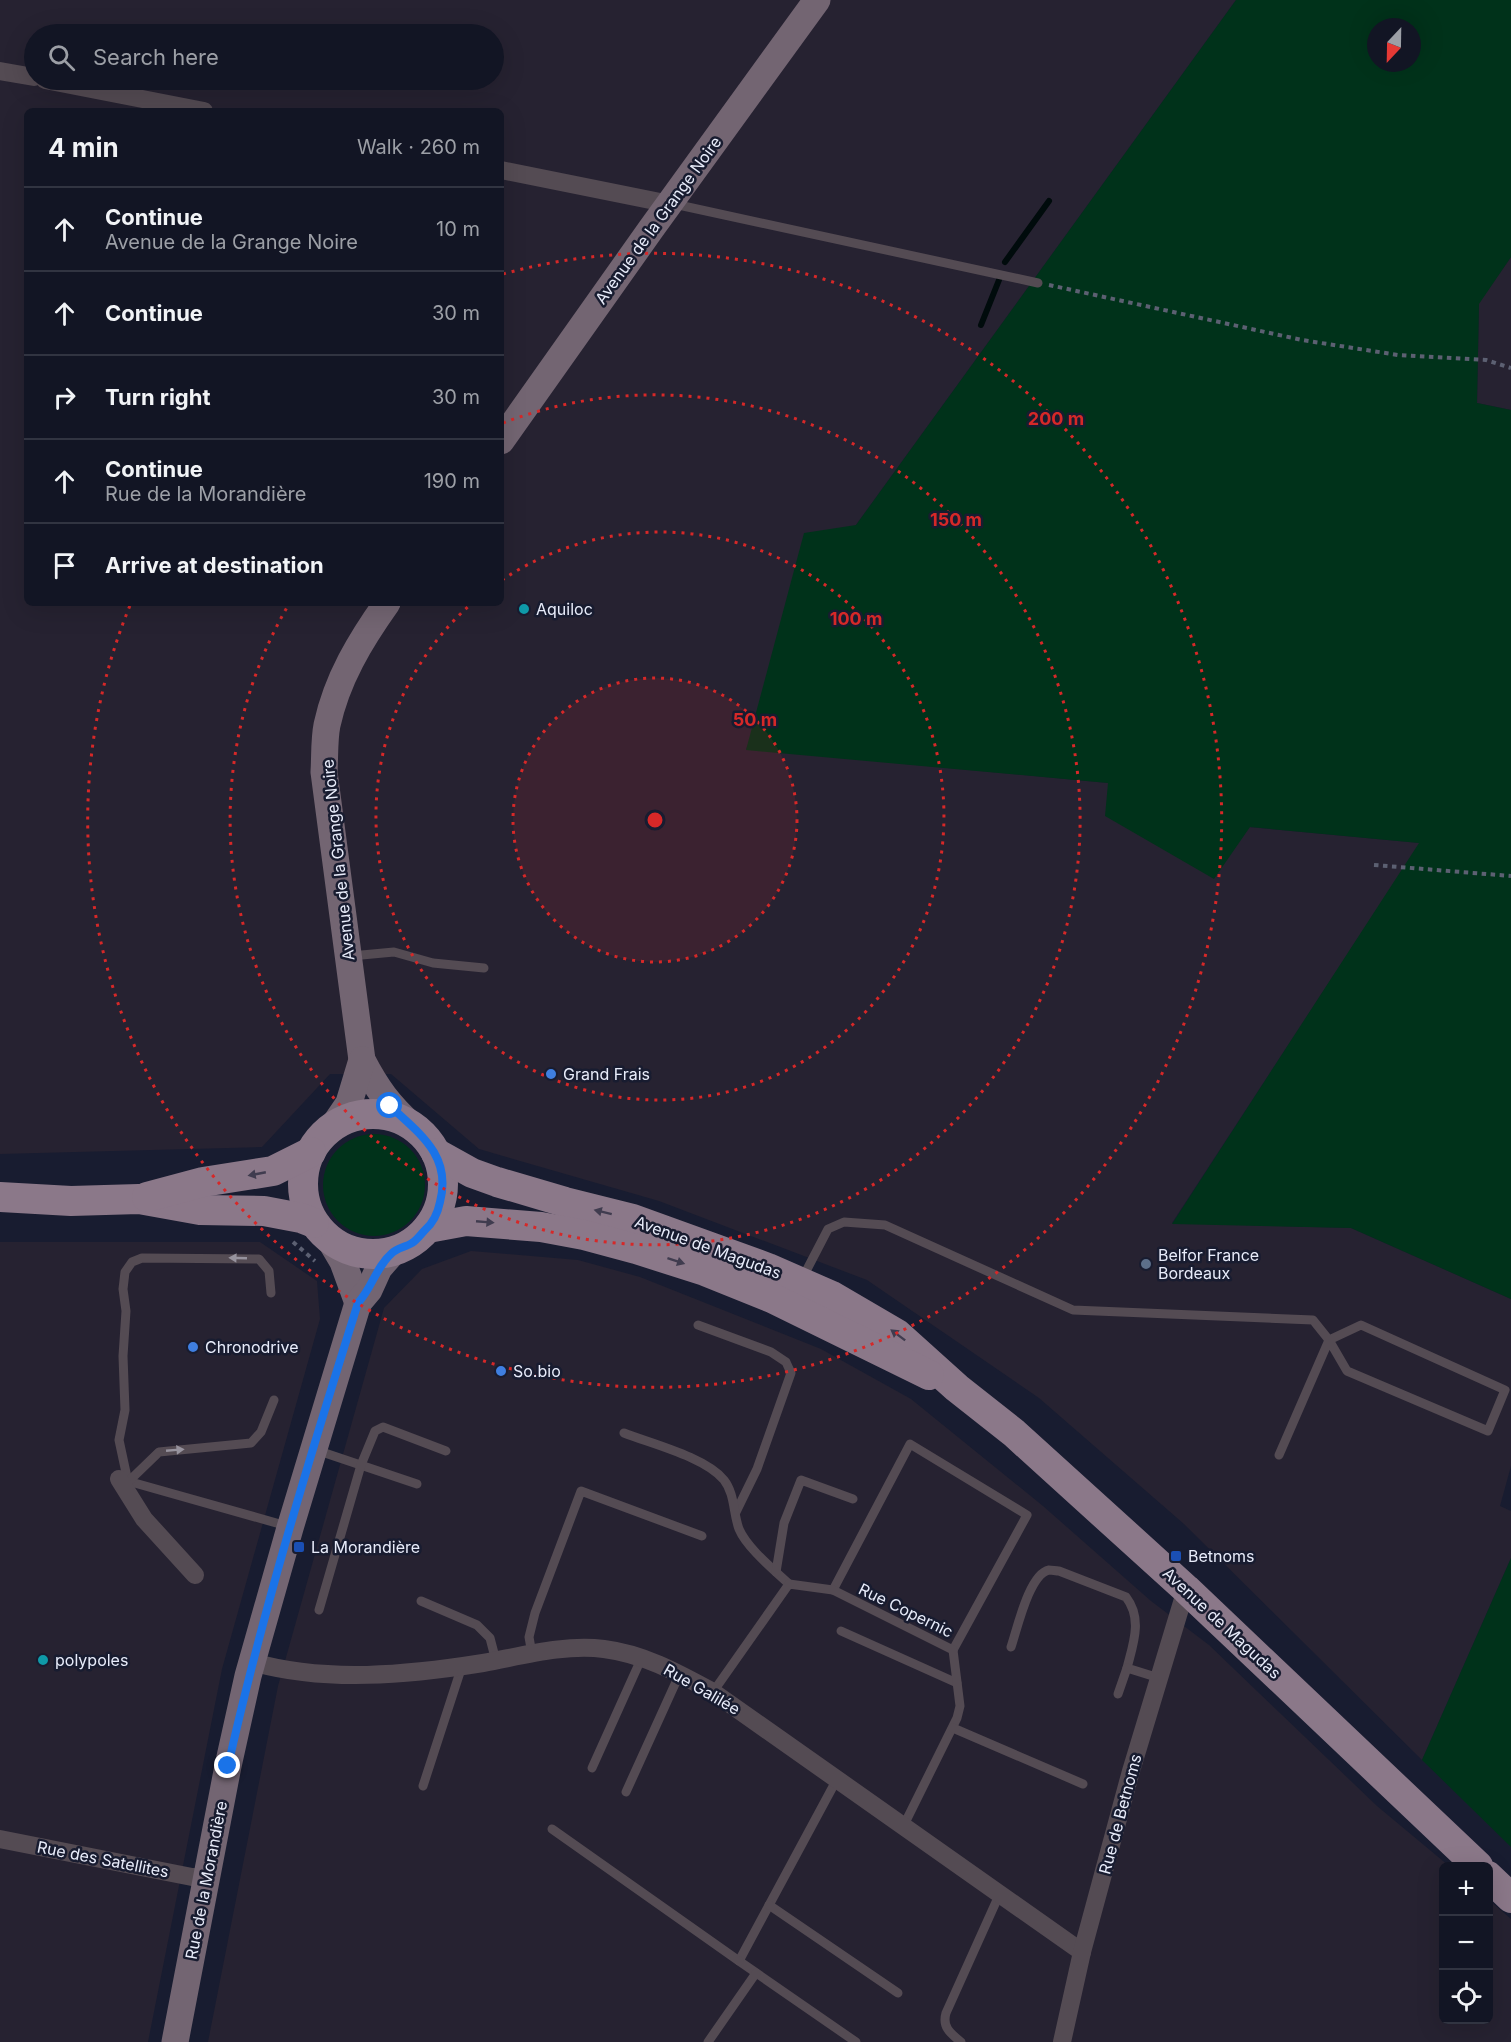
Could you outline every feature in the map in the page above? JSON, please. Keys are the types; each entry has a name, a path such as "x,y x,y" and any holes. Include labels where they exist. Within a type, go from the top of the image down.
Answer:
{"main road":[{"path":"0,1197 71,1201 139,1199 200,1210 264,1211 301,1218 349,1250 371,1254 393,1252 412,1243 428,1228 438,1211 443,1192 442,1172 436,1154 426,1139 413,1127 394,1118 372,1115 351,1118 332,1128 320,1138 304,1169 303,1188 306,1206 322,1231"},
{"path":"139,1199 202,1182 273,1171 311,1152"},
{"name":"Avenue de Magudas","path":"436,1154 472,1173 497,1182 537,1195 641,1222 709,1245 832,1296 897,1334 957,1388 1014,1433 1186,1589 1474,1862"},
{"name":"Avenue de Magudas","path":"428,1228 466,1221 541,1227 584,1235 636,1249 705,1271 772,1298 957,1388"},
{"path":"1493,1881 1511,1898"}],"street":[{"name":"Avenue de la Grange Noire","path":"504,437 818,0"},
{"path":"0,71 24,75"},
{"path":"96,90 189,108"},
{"path":"504,171 670,204"},
{"name":"Avenue de la Grange Noire","path":"385,606 362,638 340,682 327,727 324,772 362,1060 376,1087 390,1106 413,1127"},
{"name":"Avenue de la Grange Noire","path":"332,1128 349,1103 362,1060"},
{"path":"322,1231 343,1262 358,1303"},
{"name":"Rue de la Morandière","path":"175,2042 228,1766 252,1662 358,1303 369,1290 379,1268 393,1252"},
{"path":"123,1480 144,1520 195,1575"},
{"name":"Rue de Betnoms","path":"1062,2042 1082,1952 1131,1772 1186,1589"},
{"name":"Rue Galilée","path":"252,1662 279,1669 364,1676 462,1666 565,1649 603,1649 642,1657 713,1692 1082,1952"},
{"name":"Rue des Satellites","path":"0,1839 192,1877 207,1877"}],"lane":[{"path":"670,204 1038,283"},
{"path":"348,956 394,952 433,963 484,968"},
{"path":"800,1281 828,1229 844,1222 885,1225 1073,1310 1313,1320 1329,1340 1347,1371 1488,1431 1505,1390 1361,1325 1329,1340 1279,1455"},
{"path":"123,1480 119,1440 125,1410 123,1356 126,1311 123,1289 125,1272 132,1262 141,1258 259,1259 269,1271 271,1293"},
{"path":"698,1324 771,1352 786,1362 791,1373 757,1469 736,1512"},
{"path":"123,1480 159,1452 251,1443 261,1432 274,1400"},
{"path":"318,1610 361,1465 375,1431 383,1427 446,1451"},
{"path":"624,1433 702,1462 726,1481 739,1528 746,1540 789,1584 713,1692"},
{"path":"833,1590 910,1444 1027,1515 953,1650"},
{"path":"314,1449 417,1484"},
{"path":"123,1480 290,1527"},
{"path":"776,1572 784,1523 801,1480 853,1499"},
{"path":"532,1654 530,1637 535,1613 581,1491 702,1536"},
{"path":"1011,1647 1032,1586 1048,1570 1059,1571 1126,1597 1132,1606 1136,1622 1134,1643 1118,1694"},
{"name":"Rue Copernic","path":"789,1584 833,1590 953,1650 960,1706 953,1728 903,1827"},
{"path":"421,1601 477,1624 490,1638 496,1661"},
{"path":"841,1631 957,1683"},
{"path":"592,1768 642,1657"},
{"path":"423,1786 462,1666"},
{"path":"1127,1668 1159,1678"},
{"path":"626,1792 680,1674"},
{"path":"953,1728 1083,1784"},
{"path":"739,1961 837,1779"},
{"path":"552,1829 856,2042"},
{"path":"961,2042 946,2028 944,2021 946,2013 1000,1893"},
{"path":"769,1905 898,1993"},
{"path":"708,2042 756,1973"}],"path":[{"path":"1038,283 1302,340 1398,354 1486,360 1511,368"},
{"path":"1374,865 1511,876"}],"shaded area":[{"path":"0,0 1236,0 856,525 746,749 1108,783 1249,827 1420,843 1172,1223 1351,1228 1511,1299 1511,1466 1500,1506 1511,1511 1511,1558 1422,1760 1184,1524 1039,1398 867,1280 659,1201 479,1149 391,1074 330,1074 262,1147 0,1154"},
{"path":"1511,257 1511,410 1477,403 1479,303"},
{"path":"0,1242 260,1242 317,1281 320,1319 222,1669 148,2042 0,2042"},
{"path":"471,1251 578,1260 640,1277 821,1349 911,1399 1043,1506 1151,1601 1209,1645 1377,1806 1444,1862 1439,1862 1439,2024 1493,2024 1493,1903 1511,1919 1511,2042 208,2042 278,1686 384,1308 422,1269"}],"green space":[{"path":"1236,0 1511,0 1511,257 1479,304 1477,403 1511,410 1511,1299 1351,1228 1172,1224 1419,843 1250,827 1214,879 1105,816 1108,783 746,750 804,533 856,525"},
{"path":"374,1134 393,1138 410,1149 421,1166 425,1185 421,1204 410,1221 393,1232 374,1236 355,1232 338,1221 327,1204 323,1185 327,1166 338,1149 355,1138"},
{"path":"1511,1558 1511,1847 1422,1760"}],"waterway":[{"path":"1005,262 1049,201"},
{"path":"981,325 999,280"}],"place":[{"name":"Aquiloc","path":"524,609"},
{"name":"Grand Frais","path":"551,1074"},
{"name":"Belfor France Bordeaux","path":"1146,1264"},
{"name":"Chronodrive","path":"193,1347"},
{"name":"So.bio","path":"501,1371"},
{"name":"La Morandière","path":"299,1547"},
{"name":"Betnoms","path":"1176,1556"},
{"name":"polypoles","path":"43,1660"}],"route":[{"path":"228,1766 248,1676 290,1527 358,1303 369,1290 379,1268 393,1252 412,1243 428,1228 438,1211 443,1192 442,1172 436,1154 426,1139 390,1106"}]}
